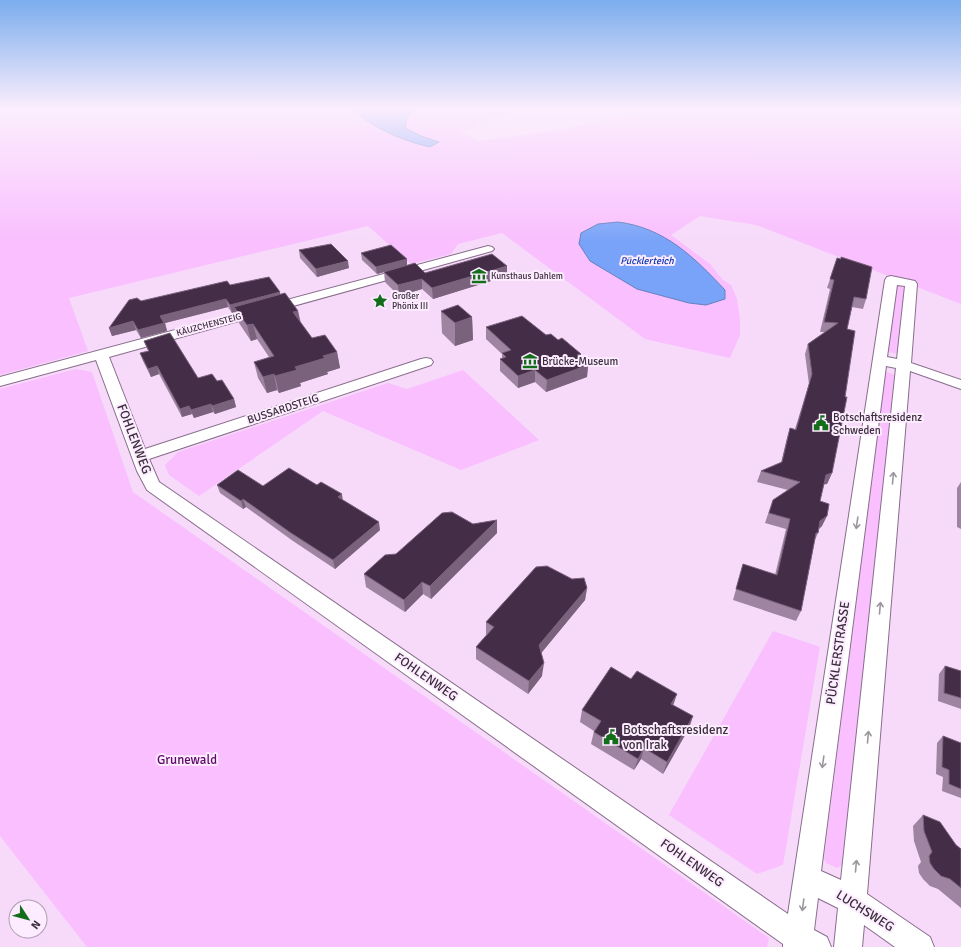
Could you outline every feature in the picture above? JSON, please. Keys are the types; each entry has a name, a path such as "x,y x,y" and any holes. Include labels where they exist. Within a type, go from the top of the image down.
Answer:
{"street":[{"name":"KÄUZCHENSTEIG","path":"0,382 488,249"},
{"name":"PÜCKLERSTRASSE","path":"804,944 806,878 891,280 911,284 848,947"},
{"name":"FOHLENWEG","path":"101,354 153,486 804,944"},
{"path":"880,360 916,368 961,385"},
{"name":"BUSSARDSTEIG","path":"140,456 426,362"},
{"name":"LUCHSWEG","path":"806,878 852,900 920,947"}],"green space":[{"path":"0,152 961,152 961,304 756,225 700,216 671,235 710,264 723,280 731,285 737,299 740,319 740,335 730,358 645,339 502,233 458,244 451,254 411,264 368,226 69,298 88,351 0,375"},
{"path":"897,285 906,286 898,354 888,352"},
{"name":"Grunewald","path":"76,369 92,372 133,492 769,938 767,947 87,947 0,836 0,389"},
{"path":"463,370 539,440 461,470 323,411 199,496 169,475 165,465 178,452 388,383 407,389"},
{"path":"887,372 895,375 843,865 837,868 826,863 824,859 885,373"},
{"path":"773,631 820,647 783,865 757,874 669,815"}],"water":[{"name":"Pücklerteich","path":"618,222 635,225 650,231 664,237 678,246 702,266 725,290 725,299 706,305 689,303 637,289 590,261 579,244 581,233 598,224"}],"building":[{"path":"331,244 348,261 316,269 299,250"},
{"path":"391,245 407,259 376,267 361,253"},
{"path":"492,254 507,266 432,288 422,279 398,285 384,272 415,263 425,273"},
{"path":"841,257 872,267 866,299 854,297 847,329 855,331 845,397 847,397 832,473 826,475 820,501 829,504 827,516 820,521 818,533 816,533 801,611 736,589 743,564 777,575 790,519 769,513 773,500 800,482 761,471 782,462 790,428 796,430 812,374 808,344 838,323 824,322 834,280 830,279 837,258 841,259"},
{"path":"269,277 280,292 230,305 226,299 160,316 164,323 138,330 133,321 109,328 129,300 137,298 141,301 227,281 230,285"},
{"path":"285,293 298,311 293,312 312,338 325,335 337,352 323,356 325,358 295,367 297,370 275,376 274,374 263,377 254,362 274,356 253,324 247,325 234,307"},
{"path":"458,305 472,317 455,323 441,311"},
{"path":"522,316 546,335 551,334 558,340 562,338 581,354 577,355 588,365 547,380 535,370 518,376 500,359 506,357 502,353 511,350 486,327"},
{"path":"170,333 198,378 212,374 217,381 222,380 234,399 212,406 211,404 191,410 189,406 180,409 157,366 148,369 140,353 149,351 144,341"},
{"path":"289,468 317,485 321,482 342,494 338,497 379,522 333,560 291,533 243,499 241,501 217,485 238,470 263,486"},
{"path":"452,512 473,524 497,520 430,586 422,582 404,600 364,574 385,555 396,554 442,513"},
{"path":"547,566 572,579 584,578 587,588 539,645 544,663 529,681 476,647 494,627 486,622 536,567"},
{"path":"945,666 961,671 961,698 944,693"},
{"path":"611,667 631,679 637,671 677,694 671,704 693,716 667,762 644,748 638,759 594,732 601,721 582,710"},
{"path":"943,736 961,743 961,789 949,784 949,770 942,767"},
{"path":"923,815 940,822 956,845 961,849 961,888 950,879 941,876 930,863 929,856 932,852 924,831"}],"place":[{"name":"Kunsthaus Dahlem","path":"479,276"},
{"name":"Großer Phönix III","path":"380,301"},
{"name":"Brücke-Museum","path":"530,361"},
{"name":"Botschaftsresidenz Schweden","path":"821,423"},
{"name":"Botschaftsresidenz von Irak","path":"611,737"}]}
